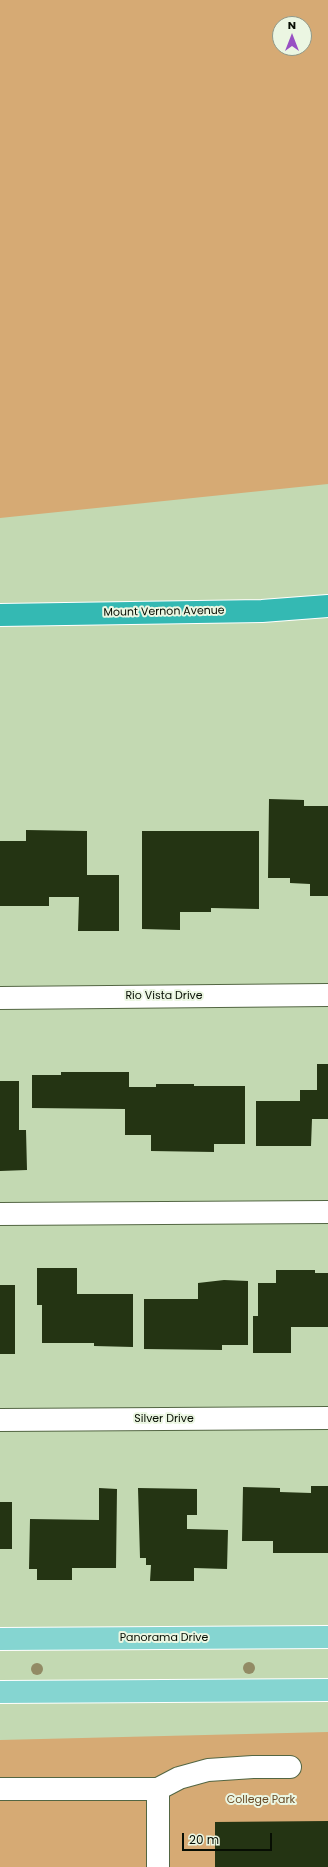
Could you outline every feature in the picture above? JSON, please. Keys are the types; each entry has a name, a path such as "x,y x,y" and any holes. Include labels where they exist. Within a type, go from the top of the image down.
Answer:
{"highway":[{"name":"Mount Vernon Avenue","path":"0,615 262,611 328,606"}],"main road":[{"name":"Panorama Drive","path":"0,1639 328,1637"},
{"path":"0,1692 328,1690"}],"street":[{"name":"Rio Vista Drive","path":"0,998 328,995"},
{"path":"0,1214 328,1212"},
{"name":"Silver Drive","path":"0,1420 328,1418"},
{"path":"0,1789 158,1789 179,1778 208,1770 253,1766 290,1767"},
{"path":"158,1789 158,1867"}],"green space":[{"path":"0,0 328,0 328,484 0,518"},
{"name":"College Park","path":"328,1732 328,1867 0,1867 0,1740"}],"building":[{"path":"269,799 304,800 304,806 328,806 328,896 310,896 310,884 290,883 290,878 268,878"},
{"path":"26,830 87,831 87,875 119,875 119,931 78,931 79,897 49,897 49,906 0,906 0,841 26,841"},
{"path":"142,831 259,831 259,909 211,908 211,912 180,912 180,930 142,929"},
{"path":"317,1064 328,1064 328,1119 312,1119 311,1146 256,1146 256,1101 300,1101 300,1090 317,1090"},
{"path":"61,1072 129,1072 129,1087 156,1087 156,1084 245,1086 245,1144 214,1144 214,1152 151,1151 151,1135 125,1135 125,1109 32,1108 32,1075 61,1075"},
{"path":"0,1081 19,1081 19,1130 26,1130 27,1170 0,1171"},
{"path":"37,1268 77,1268 77,1294 133,1294 133,1347 94,1346 94,1343 42,1343 42,1305 37,1305"},
{"path":"276,1270 315,1270 315,1273 328,1273 328,1327 291,1327 291,1353 253,1353 253,1316 258,1316 258,1283 276,1283"},
{"path":"224,1280 248,1281 248,1345 222,1345 222,1350 144,1349 144,1299 198,1299 198,1283"},
{"path":"0,1285 15,1285 15,1354 0,1354"},
{"path":"311,1486 328,1486 328,1553 273,1553 273,1541 242,1541 243,1487 280,1488 280,1492 311,1493"},
{"path":"99,1488 117,1489 116,1568 72,1568 72,1580 37,1580 37,1569 29,1569 30,1519 99,1520"},
{"path":"138,1488 197,1489 197,1515 187,1515 187,1529 228,1530 227,1569 194,1568 194,1581 150,1581 151,1565 146,1565 146,1558 140,1558"},
{"path":"0,1502 12,1502 12,1549 0,1549"},
{"path":"328,1821 328,1867 215,1867 215,1822"}]}
